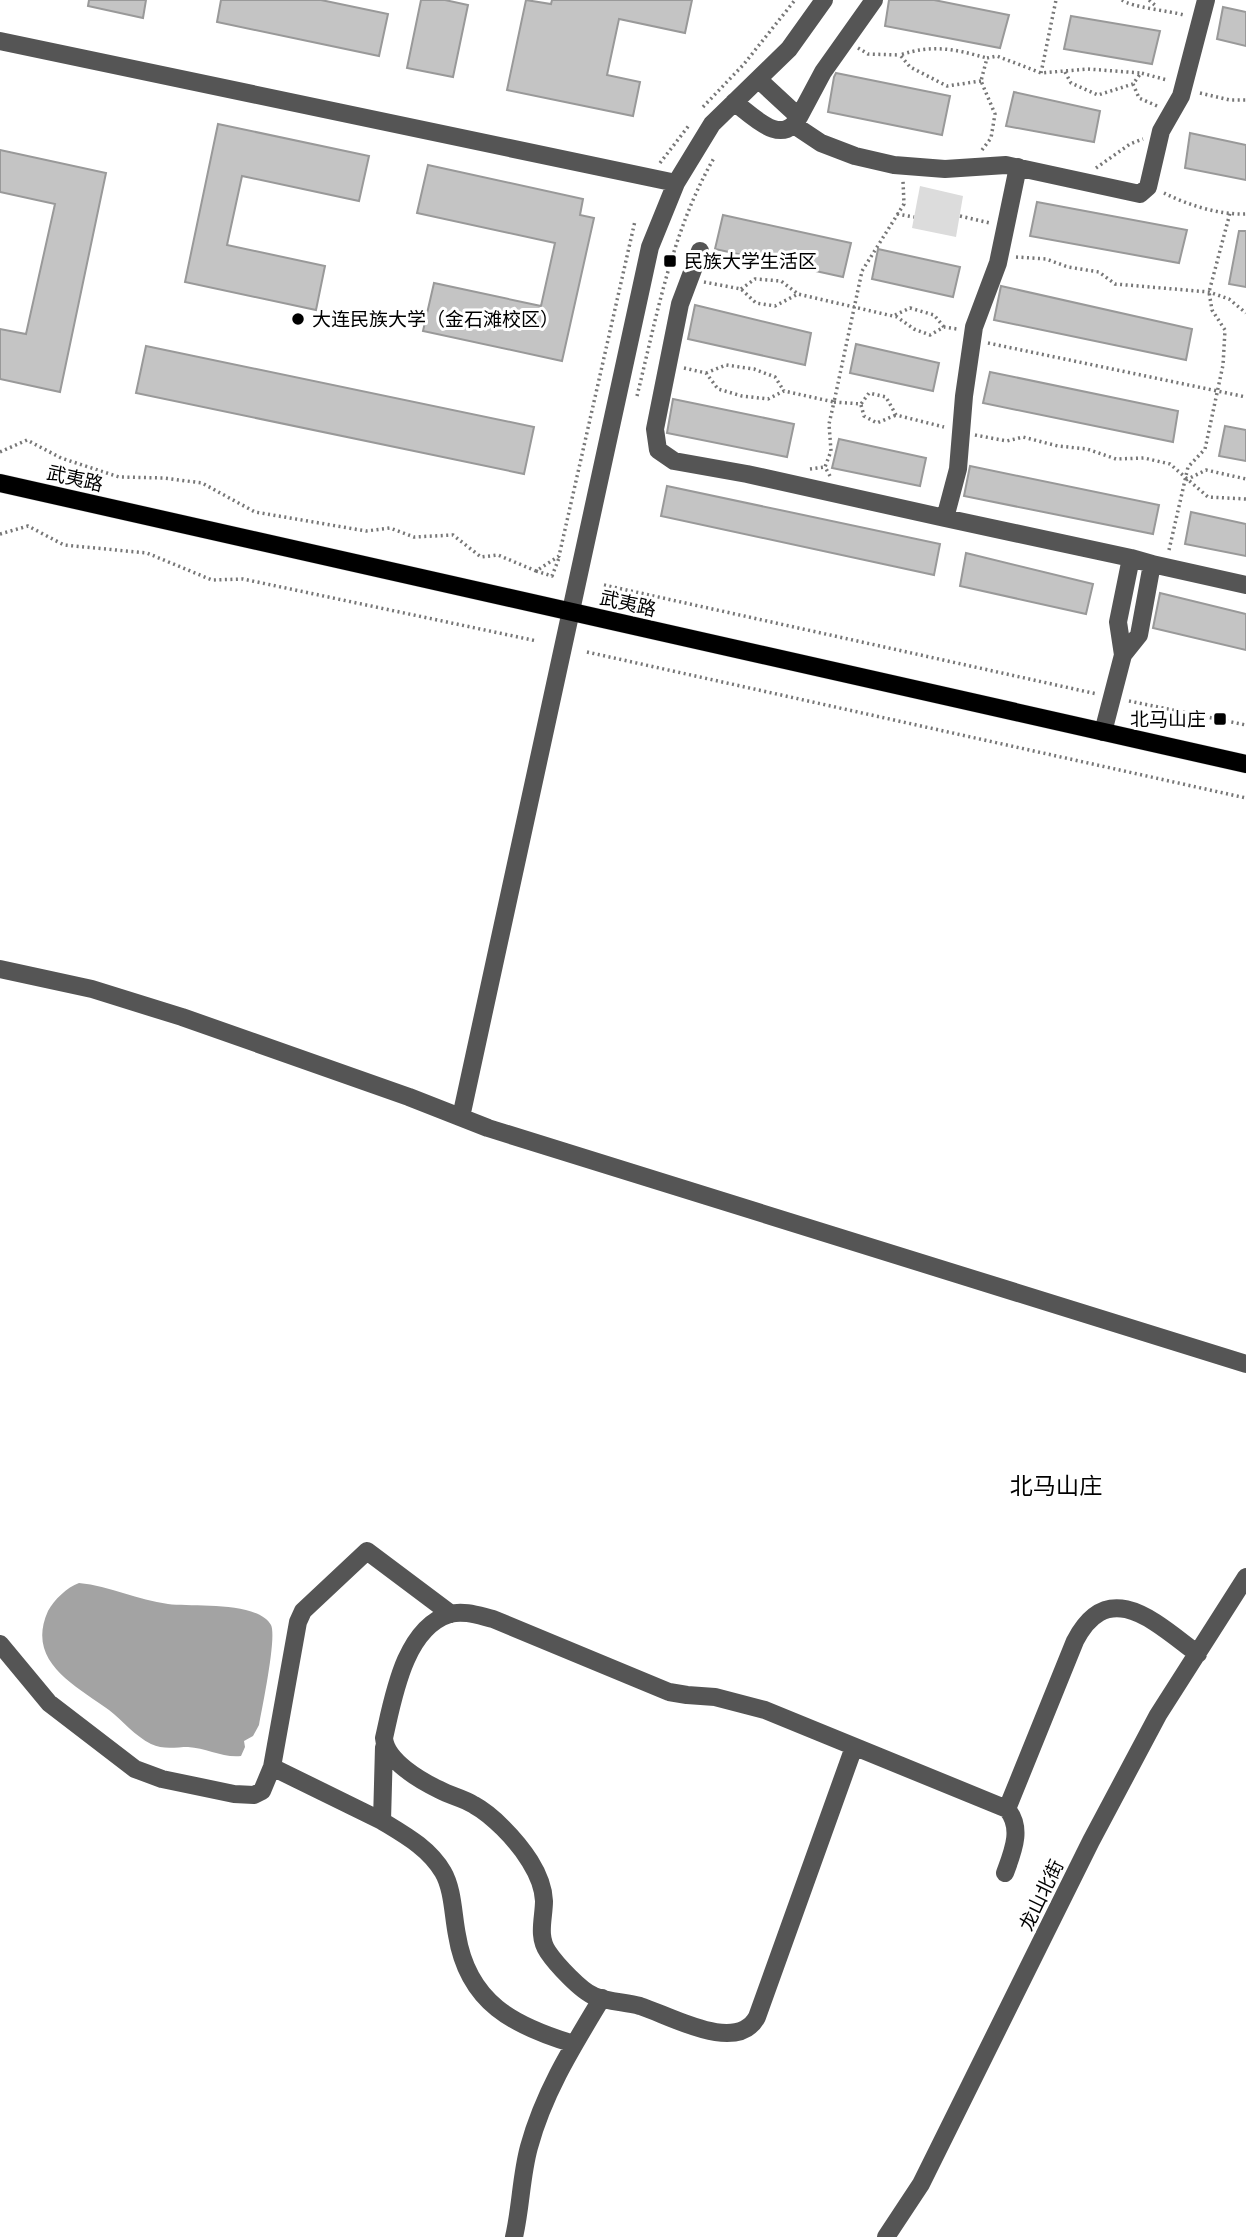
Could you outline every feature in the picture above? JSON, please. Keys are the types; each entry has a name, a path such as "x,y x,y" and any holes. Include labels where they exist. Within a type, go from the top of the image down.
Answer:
{"main road":[{"name":"武夷路","path":"0,483 1246,764"}],"street":[{"path":"461,1117 650,247 676,183 712,124 789,49 824,0"},
{"path":"734,102 768,128 781,131 797,121 823,72 874,0"},
{"path":"758,79 821,143 855,156 944,169 1006,165 1140,194 1148,187 1161,131 1181,96 1206,0"},
{"path":"0,41 676,183"},
{"path":"945,518 958,469 973,335 1000,256 1018,167"},
{"path":"700,251 680,304 655,429 658,450 674,461 832,493 1246,585"},
{"path":"1103,732 1123,655 1118,622 1131,558"},
{"path":"1123,655 1139,635 1156,565"},
{"path":"0,969 92,989 182,1017 409,1097 488,1128 1246,1364"},
{"path":"0,1644 49,1703 142,1772 162,1779 234,1794 254,1795 262,1791 272,1767 298,1622 303,1611 367,1550 451,1614"},
{"name":"龙山北街","path":"886,2237 920,2184 1158,1716 1246,1577"},
{"path":"1007,1809 1075,1641 1083,1625 1097,1611 1115,1608 1143,1614 1198,1654"},
{"path":"382,1821 384,1738 398,1679 406,1658 431,1626 451,1614 473,1614 493,1619 669,1692 747,1704 1007,1809 1014,1818 1016,1834 1005,1873"},
{"path":"384,1747 408,1770 442,1791 473,1804 505,1831 540,1879 544,1902 541,1926 546,1950 583,1988 593,1996 641,2006 715,2034 731,2033 754,2024 854,1746"},
{"path":"272,1767 382,1821 422,1847 444,1874 463,1965 484,1994 500,2011 519,2024 574,2043"},
{"path":"514,2237 529,2148 540,2113 562,2063 602,1997"}],"path":[{"path":"699,112 744,64 795,0"},
{"path":"1041,73 1056,0"},
{"path":"1122,0 1128,5 1159,8 1200,19"},
{"path":"1149,0 1159,8"},
{"path":"846,39 867,54 900,55 919,48 951,48 987,58 997,56 1041,73 1087,69 1141,73 1184,84 1203,95 1246,100"},
{"path":"900,55 910,67 947,86 981,80"},
{"path":"977,167 979,153 991,138 995,114 981,80 987,58"},
{"path":"1065,71 1071,83 1098,95 1133,84 1141,73"},
{"path":"1133,84 1139,98 1171,113"},
{"path":"659,164 691,123"},
{"path":"1082,181 1122,149 1161,131"},
{"path":"832,493 834,484 825,467 831,451 829,424 862,271 904,204 903,165"},
{"path":"1148,187 1183,202 1246,214"},
{"path":"1156,565 1169,552 1188,467 1205,449 1223,365 1225,330 1213,310 1209,292 1230,212"},
{"path":"897,214 914,217"},
{"path":"960,216 1006,227"},
{"path":"0,452 27,440 61,458 119,477 164,478 202,483 256,512 366,531 390,528 414,537 453,535 481,557 498,555 552,576 559,556 635,221"},
{"path":"1000,256 1046,259 1068,267 1099,272 1115,284 1209,292 1229,299 1246,313"},
{"path":"741,289 755,279 781,281 798,294 893,316 930,335 944,327"},
{"path":"691,280 741,289 756,303 775,306 798,294"},
{"path":"893,316 910,308 934,315 944,327 973,335 1246,397"},
{"path":"668,365 706,373 726,365 754,369 775,377 783,391"},
{"path":"706,373 718,389 742,396 768,399 783,391 861,404"},
{"path":"861,404 869,393 886,397 896,415"},
{"path":"861,404 864,416 877,423 896,415 1007,441 1023,437 1058,446 1087,449 1116,458 1143,458 1170,464 1208,498 1246,499"},
{"path":"1186,480 1206,470 1246,479"},
{"path":"0,534 27,526 64,545 147,553 212,580 243,579 537,641"},
{"path":"536,571 559,556"},
{"path":"604,586 1246,725"},
{"path":"587,652 1246,798"}],"shaded area":[{"path":"920,186 963,196 956,237 912,228"},
{"path":"79,1583 157,1602 239,1609 264,1617 271,1625 272,1632 268,1673 259,1725 253,1736 244,1741 245,1747 241,1756 228,1756 188,1747 165,1748 151,1744 57,1671 43,1645 43,1629 48,1611 54,1603"}],"building":[{"path":"89,0 146,0 143,18 88,6"},
{"path":"221,0 321,0 388,14 379,56 217,22"},
{"path":"421,0 445,0 468,5 453,77 407,68"},
{"path":"526,0 551,4 552,0 692,0 685,33 619,19 607,75 640,82 633,116 507,90"},
{"path":"889,0 934,0 1009,15 1000,48 885,26"},
{"path":"1223,7 1246,12 1246,46 1217,39"},
{"path":"1071,16 1160,31 1152,64 1064,49"},
{"path":"836,73 950,96 942,135 828,112"},
{"path":"1014,92 1100,111 1094,142 1006,126"},
{"path":"218,124 369,156 359,201 242,176 227,245 325,266 316,310 185,282"},
{"path":"1190,133 1246,145 1246,180 1185,168"},
{"path":"0,150 106,173 60,392 0,379 0,329 26,334 55,204 0,192"},
{"path":"428,165 583,199 580,215 594,218 562,361 423,331 434,283 541,306 555,243 417,213"},
{"path":"1037,202 1187,230 1179,263 1030,236"},
{"path":"723,215 851,243 843,277 715,249"},
{"path":"1239,231 1246,231 1246,287 1229,284"},
{"path":"878,249 960,267 953,297 872,279"},
{"path":"1001,286 1192,329 1186,360 994,320"},
{"path":"695,305 811,333 805,365 688,339"},
{"path":"856,344 939,363 933,391 850,373"},
{"path":"146,346 534,427 524,474 136,393"},
{"path":"990,372 1178,411 1173,442 983,403"},
{"path":"673,399 794,424 787,457 667,433"},
{"path":"1225,426 1246,430 1246,461 1219,456"},
{"path":"839,439 926,458 920,486 832,468"},
{"path":"970,466 1159,505 1153,534 964,496"},
{"path":"667,486 940,544 934,575 661,516"},
{"path":"1191,512 1246,524 1246,556 1185,544"},
{"path":"966,553 1093,584 1086,614 960,586"},
{"path":"1160,593 1246,614 1246,650 1153,628"}],"place":[{"name":"民族大学生活区","path":"670,261"},
{"name":"大连民族大学（金石滩校区）","path":"298,319"},
{"name":"北马山庄","path":"1220,719"}],"district":[{"name":"北马山庄","path":"1056,1486"}]}
